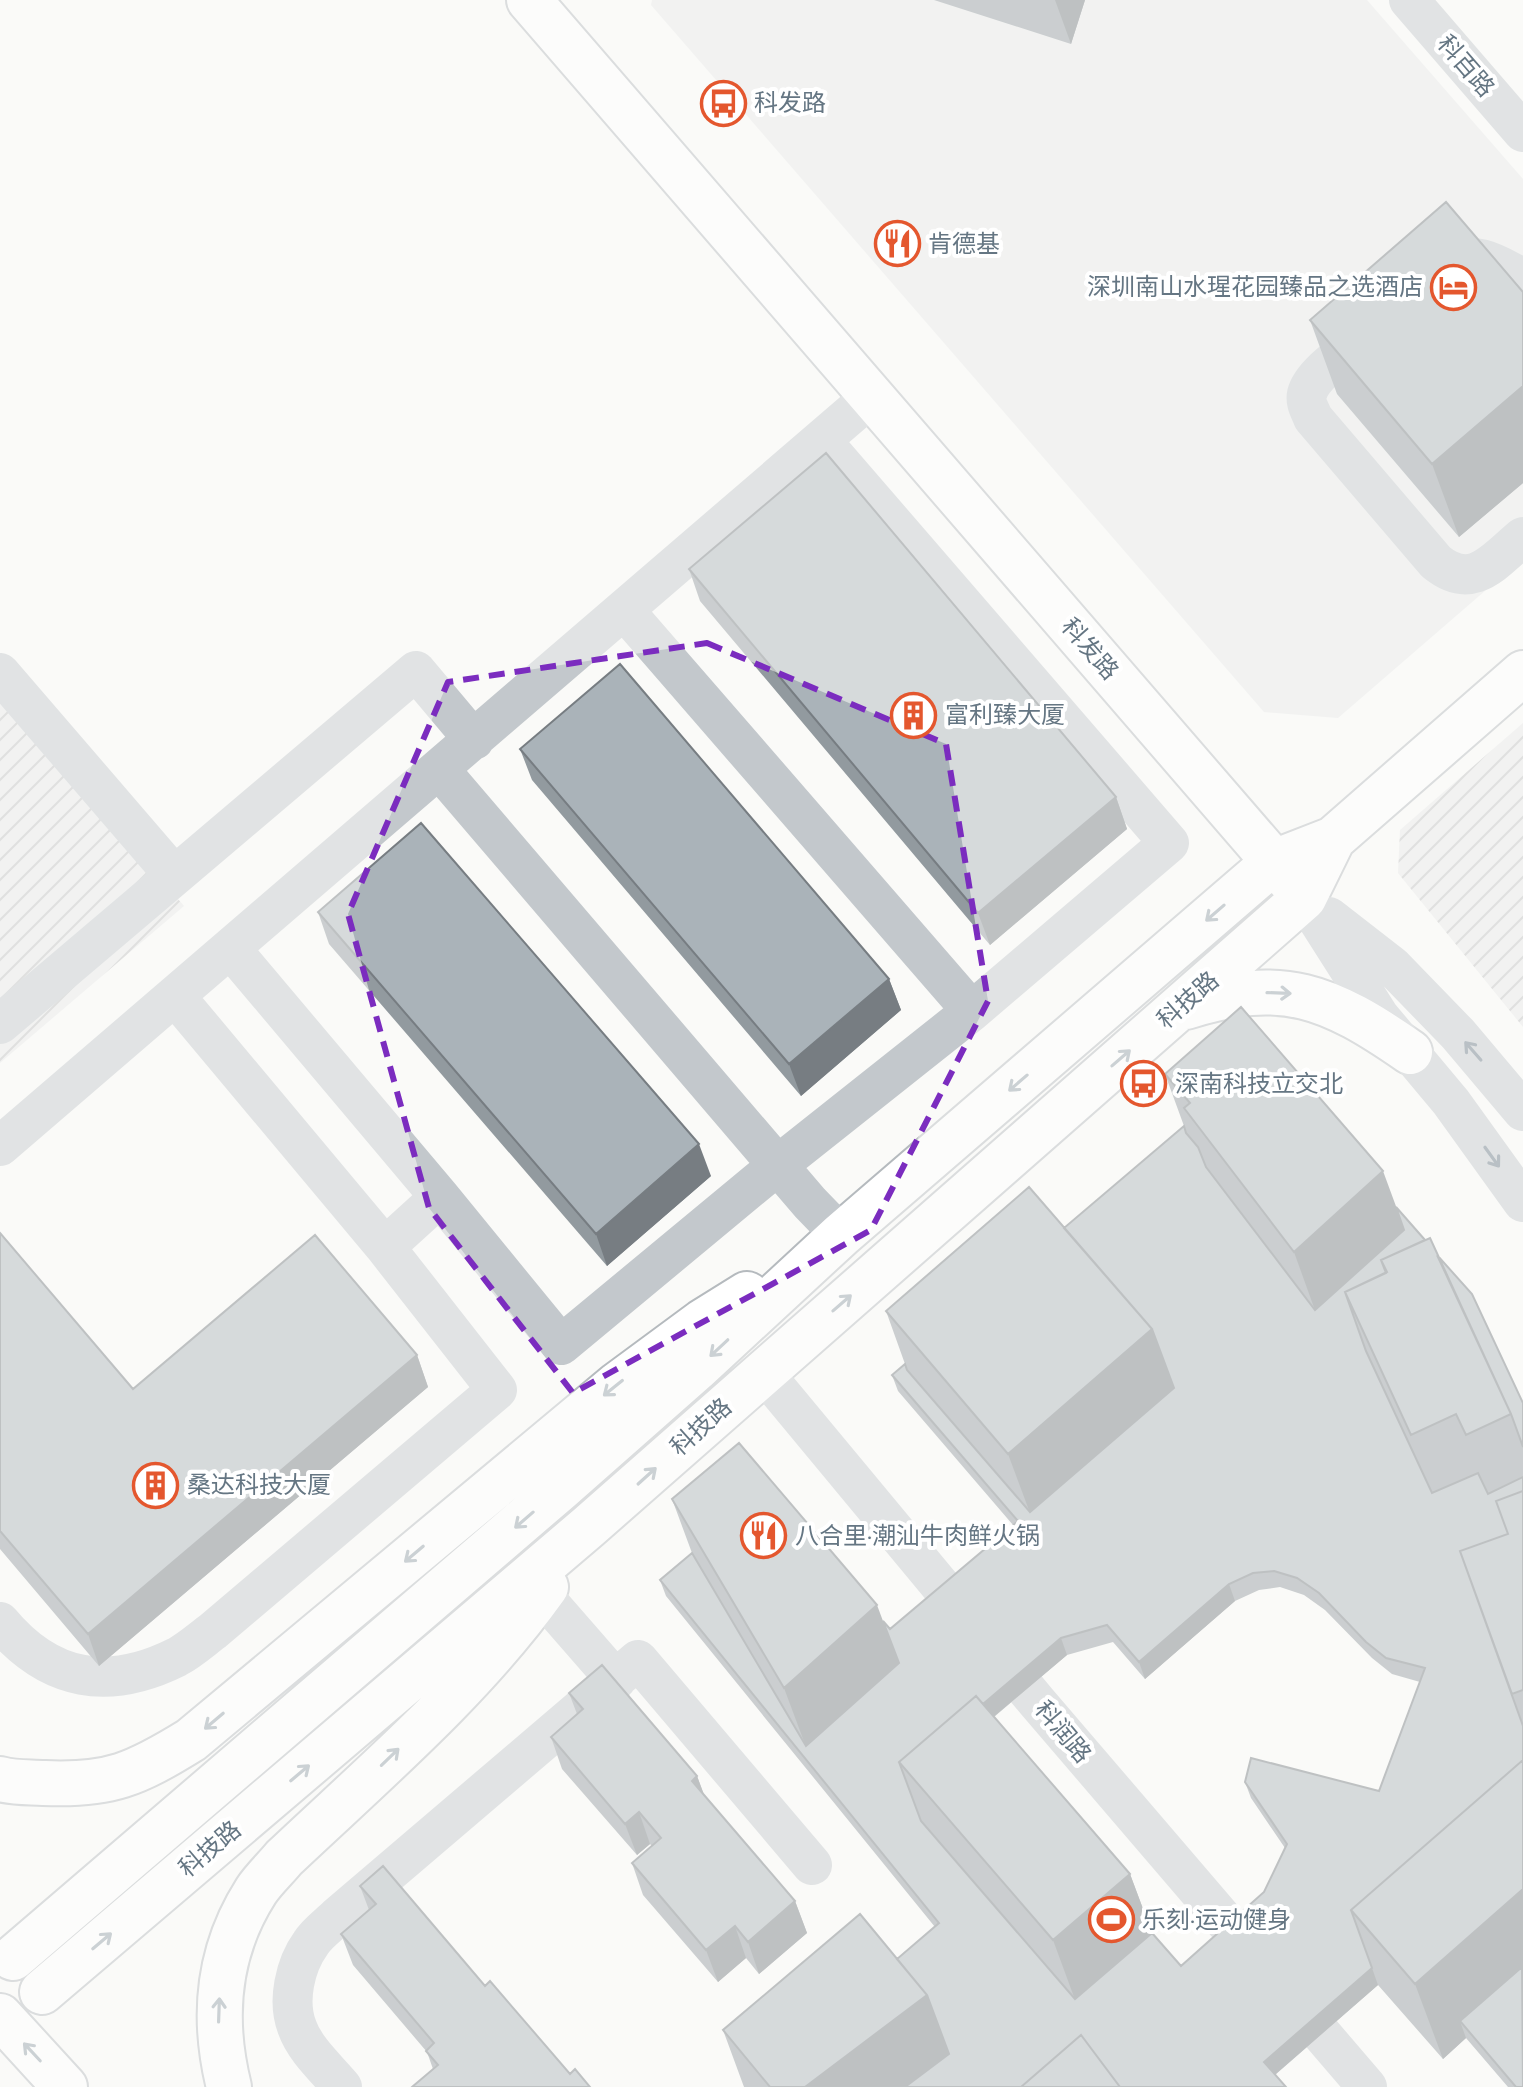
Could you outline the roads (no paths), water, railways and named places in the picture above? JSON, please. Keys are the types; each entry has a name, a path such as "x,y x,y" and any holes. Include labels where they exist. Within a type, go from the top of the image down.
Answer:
{"main road":[{"name":"科发路","path":"531,1 1304,898"},
{"name":"科技路","path":"13,1958 561,1488 841,1235 1274,862 1333,839 1523,673"},
{"name":"科技路","path":"42,1992 588,1527 1304,898 1333,839"},
{"path":"1176,1010 1213,998 1253,992 1292,993 1360,1018 1410,1052"},
{"path":"0,1779 79,1784 122,1777 148,1767 191,1740 618,1384 702,1322 841,1235"},
{"path":"229,2087 222,2059 218,2013 224,1968 237,1928 256,1891 284,1858 471,1680 502,1646 588,1527"},
{"path":"0,2016 65,2087"}],"street":[{"name":"科百路","path":"1409,0 1523,132"},
{"path":"1422,287 1444,268 1470,256 1523,278"},
{"path":"1389,315 1313,382 1307,393 1307,405 1313,418 1436,562 1448,572 1461,577 1473,575 1523,537"},
{"path":"0,1146 871,397"},
{"path":"231,949 561,1345 778,1165 972,1011 1169,843 821,440"},
{"path":"624,610 972,1011"},
{"path":"0,1024 173,874 416,671 474,740"},
{"path":"0,673 173,874"},
{"path":"439,769 841,1235"},
{"name":"科发路","path":"1304,898 1379,1016 1451,1102 1523,1202"},
{"name":"科发路","path":"1304,898 1392,966 1458,1034 1523,1111"},
{"path":"0,1622 40,1658 67,1673 98,1678 140,1672 179,1656 213,1631 497,1390 385,1247 175,996"},
{"path":"385,1247 440,1197"},
{"name":"科润路","path":"763,1372 1037,1702 1367,2087"},
{"path":"541,1594 616,1680"},
{"path":"342,2087 311,2051 297,2027 293,2002 296,1977 311,1943 338,1916 638,1660 812,1865"}],"place":[{"name":"科发路","path":"723,103"},
{"name":"肯德基","path":"897,244"},
{"name":"深圳南山水瑆花园臻品之选酒店","path":"1454,287"},
{"name":"富利臻大厦","path":"914,715"},
{"name":"深南科技立交北","path":"1144,1084"},
{"name":"桑达科技大厦","path":"156,1485"},
{"name":"八合里·潮汕牛肉鲜火锅","path":"764,1536"},
{"name":"乐刻·运动健身","path":"1111,1920"}]}
